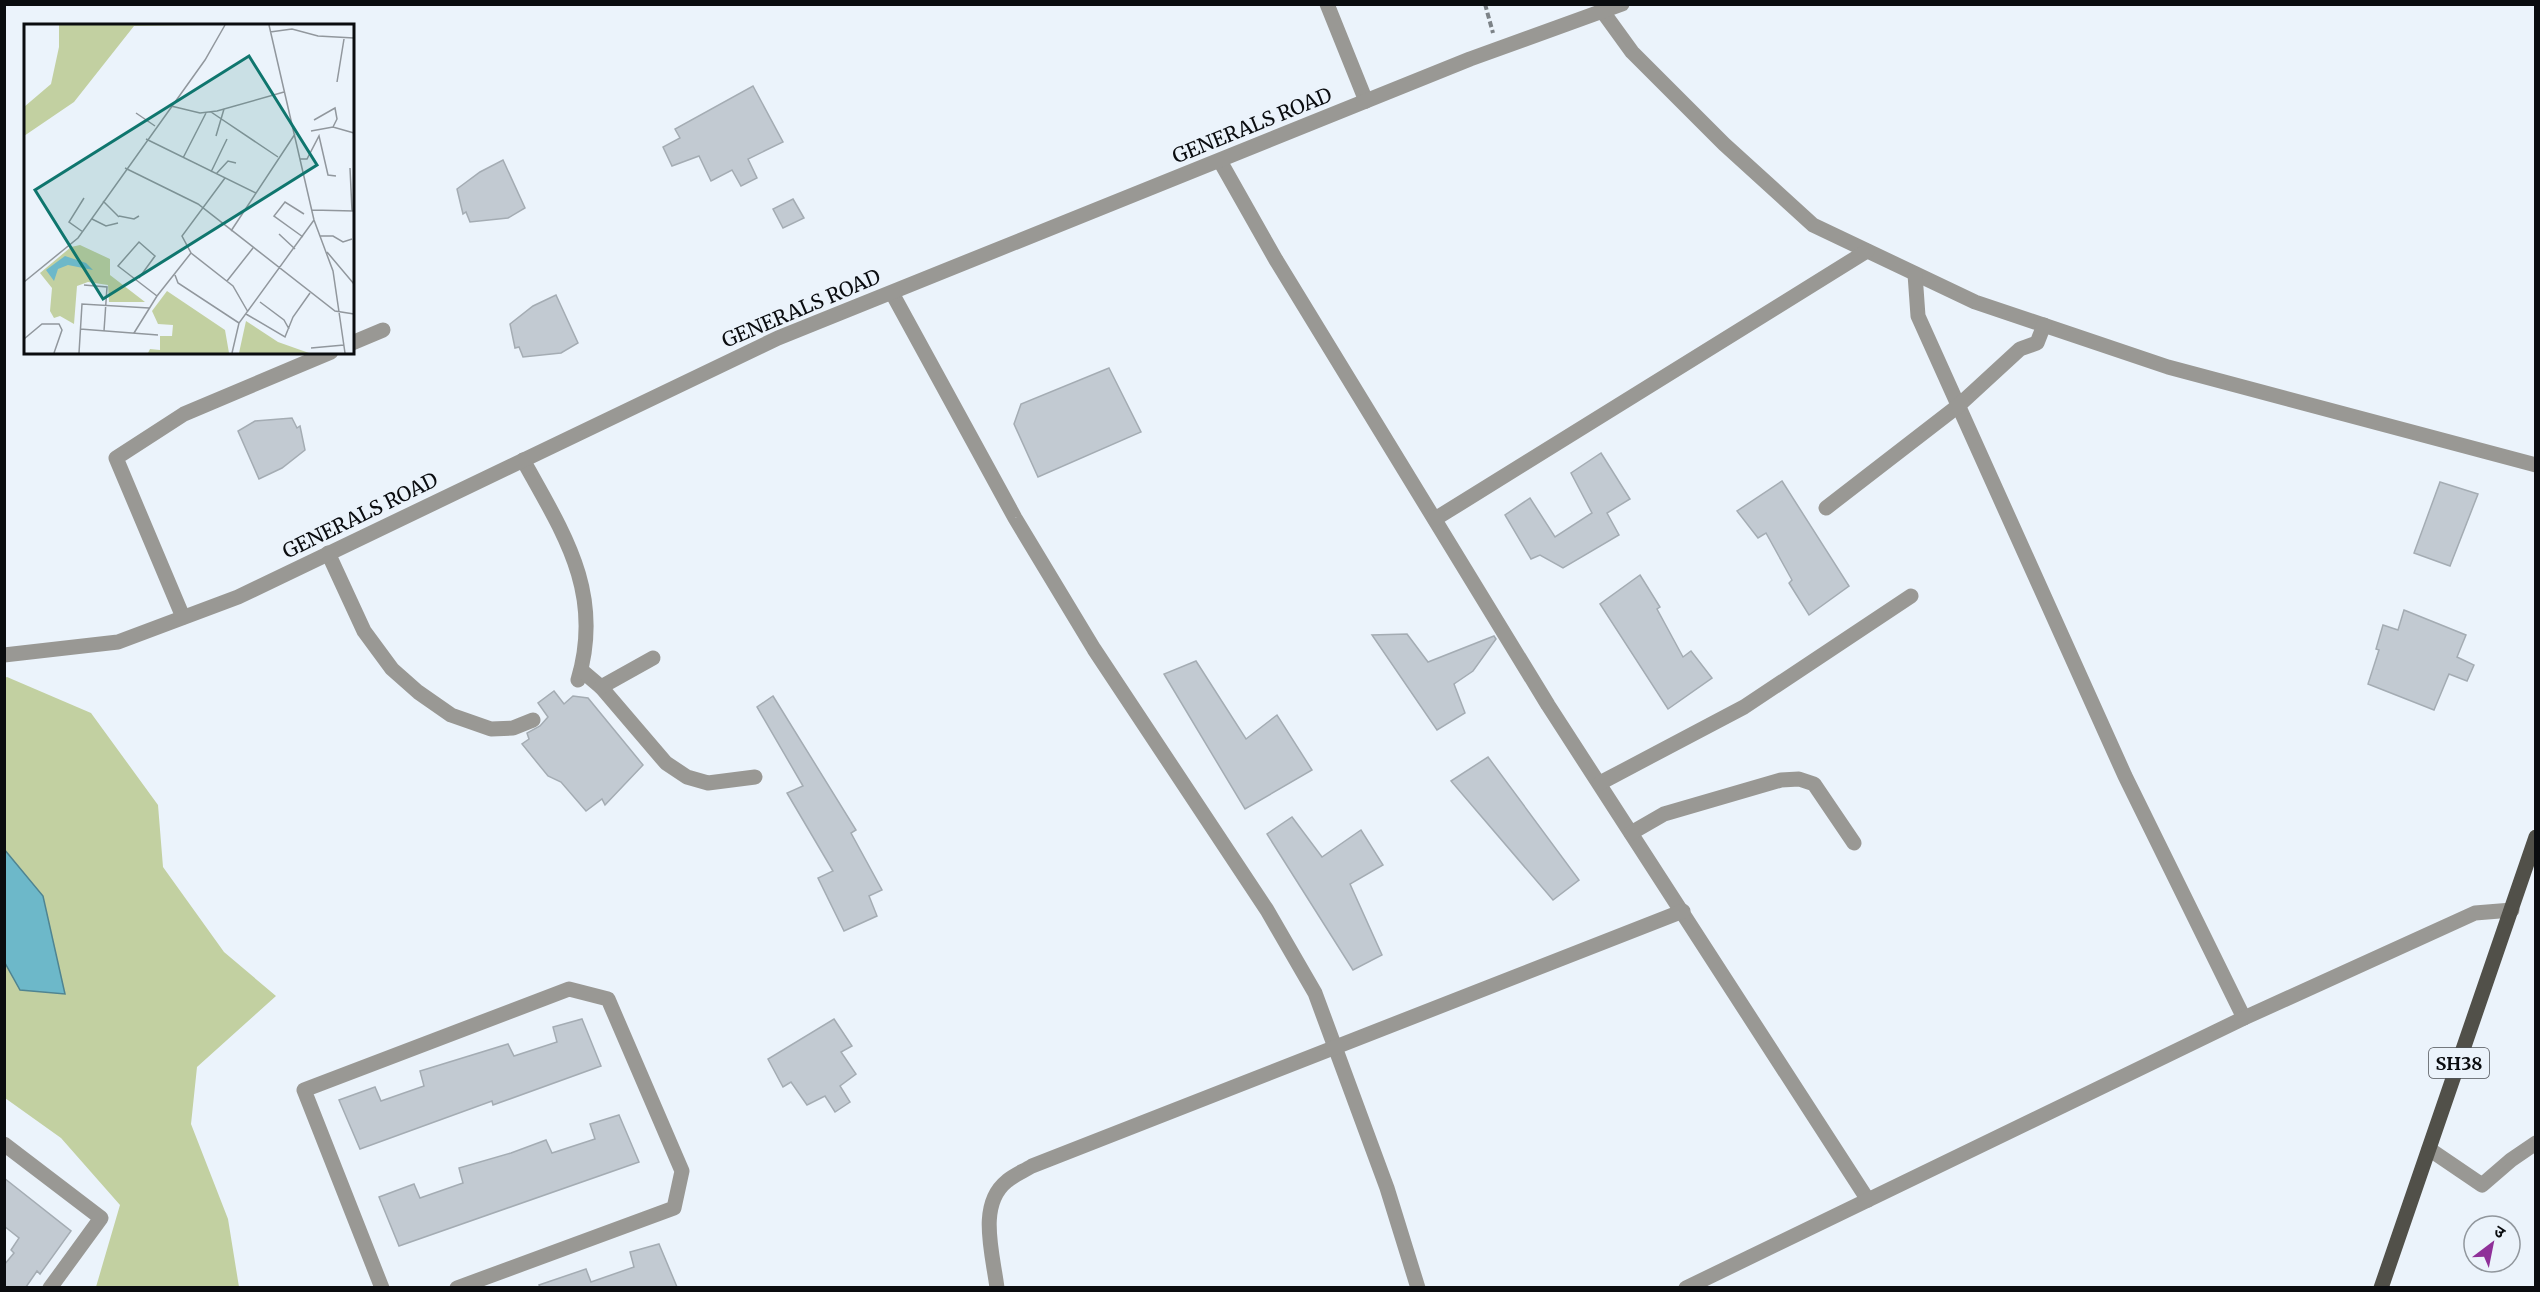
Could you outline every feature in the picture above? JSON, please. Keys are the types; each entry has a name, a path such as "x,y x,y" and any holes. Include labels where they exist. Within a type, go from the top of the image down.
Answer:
{"main road":[{"name":"SH38","path":"2381,1287 2512,910 2535,837"}],"street":[{"path":"1327,4 1366,101"},
{"name":"GENERALS ROAD","path":"4,655 118,642 238,597 778,338 1366,101 1498,49 1622,4"},
{"path":"1604,12 1632,52 1724,144 1813,225 1975,302 2168,367 2535,465"},
{"path":"1220,161 1276,260 1548,705 1868,1200"},
{"path":"1435,519 1867,251"},
{"path":"1916,274 1918,316 2125,776 2244,1018"},
{"path":"892,293 1016,518 1088,639 1267,910 1315,993 1387,1188 1418,1287"},
{"path":"1826,508 1958,406 2020,349 2037,343 2044,325"},
{"path":"354,342 383,330"},
{"path":"183,617 116,458 184,414 326,354"},
{"path":"523,460 567,541 580,579 588,618 586,653 579,675 601,687 666,763 687,777 708,783 755,777"},
{"path":"328,553 364,631 392,669 418,692 452,715 491,729 513,728 533,720"},
{"path":"1600,783 1744,707 1911,596"},
{"path":"601,687 652,658"},
{"path":"1631,833 1664,814 1781,780 1799,779 1814,784 1854,843"},
{"path":"1686,1287 2244,1018 2475,913 2512,910"},
{"path":"997,1287 989,1228 992,1201 1006,1181 1032,1166 1683,911"},
{"path":"382,1287 304,1089 569,989 608,999 682,1171 674,1208 457,1287"},
{"path":"2430,1149 2482,1185 2535,1143"},
{"path":"4,1144 101,1218 50,1287"}],"path":[{"path":"1485,4 1498,49"}],"green space":[{"path":"7,677 91,713 158,805 163,867 224,952 276,996 197,1067 191,1124 228,1219 239,1287 96,1287 120,1205 61,1138 5,1098 4,678"}],"water":[{"path":"4,849 43,896 65,994 20,990 5,963"}],"building":[{"path":"753,86 783,142 748,159 757,178 741,186 732,170 711,181 699,156 672,166 663,147 680,138 675,129"},
{"path":"503,160 525,208 508,218 470,222 466,212 463,214 457,189 480,172"},
{"path":"793,199 804,218 783,228 773,209"},
{"path":"556,295 578,343 561,353 523,357 519,347 515,348 510,324 533,306"},
{"path":"1109,368 1141,432 1038,477 1014,424 1021,404"},
{"path":"292,418 297,428 300,426 305,450 282,468 259,479 238,431 255,421"},
{"path":"1601,453 1630,499 1607,513 1619,535 1563,568 1540,555 1531,559 1505,515 1530,498 1555,537 1592,513 1571,473"},
{"path":"1782,481 1849,586 1809,615 1789,583 1792,580 1766,533 1758,538 1737,511"},
{"path":"2440,482 2478,494 2450,566 2414,553"},
{"path":"1640,575 1660,607 1657,609 1683,657 1691,651 1712,678 1668,709 1600,604"},
{"path":"2404,610 2466,635 2457,657 2474,665 2467,681 2449,674 2434,710 2368,684 2379,650 2376,649 2383,625 2398,630"},
{"path":"1407,634 1428,662 1494,636 1496,639 1473,671 1454,684 1465,713 1437,730 1372,635"},
{"path":"1196,661 1246,739 1277,715 1312,770 1245,809 1164,674"},
{"path":"554,691 564,704 573,696 588,698 643,765 605,805 602,799 586,811 561,782 548,776 522,744 529,739 527,733 540,726 548,717 538,703"},
{"path":"773,696 856,830 851,833 882,890 869,896 877,916 844,931 818,878 833,871 787,793 803,786 757,707"},
{"path":"1488,757 1579,880 1553,900 1451,781"},
{"path":"1292,817 1322,857 1361,830 1383,865 1350,884 1382,955 1353,970 1267,834"},
{"path":"582,1019 601,1066 493,1105 492,1101 360,1149 339,1100 375,1087 381,1101 424,1086 420,1071 508,1044 514,1056 557,1042 553,1027"},
{"path":"834,1019 852,1046 841,1052 856,1074 840,1086 850,1102 835,1112 825,1096 807,1105 791,1082 783,1087 768,1059"},
{"path":"619,1115 639,1162 399,1246 379,1197 414,1184 420,1198 463,1183 459,1168 546,1140 552,1153 595,1139 590,1124"},
{"path":"4,1178 71,1231 40,1274 37,1271 26,1287 4,1287 4,1265 14,1253 11,1250 19,1238 4,1226"},
{"path":"659,1244 677,1287 540,1287 539,1285 586,1269 591,1282 634,1267 630,1252"}]}
